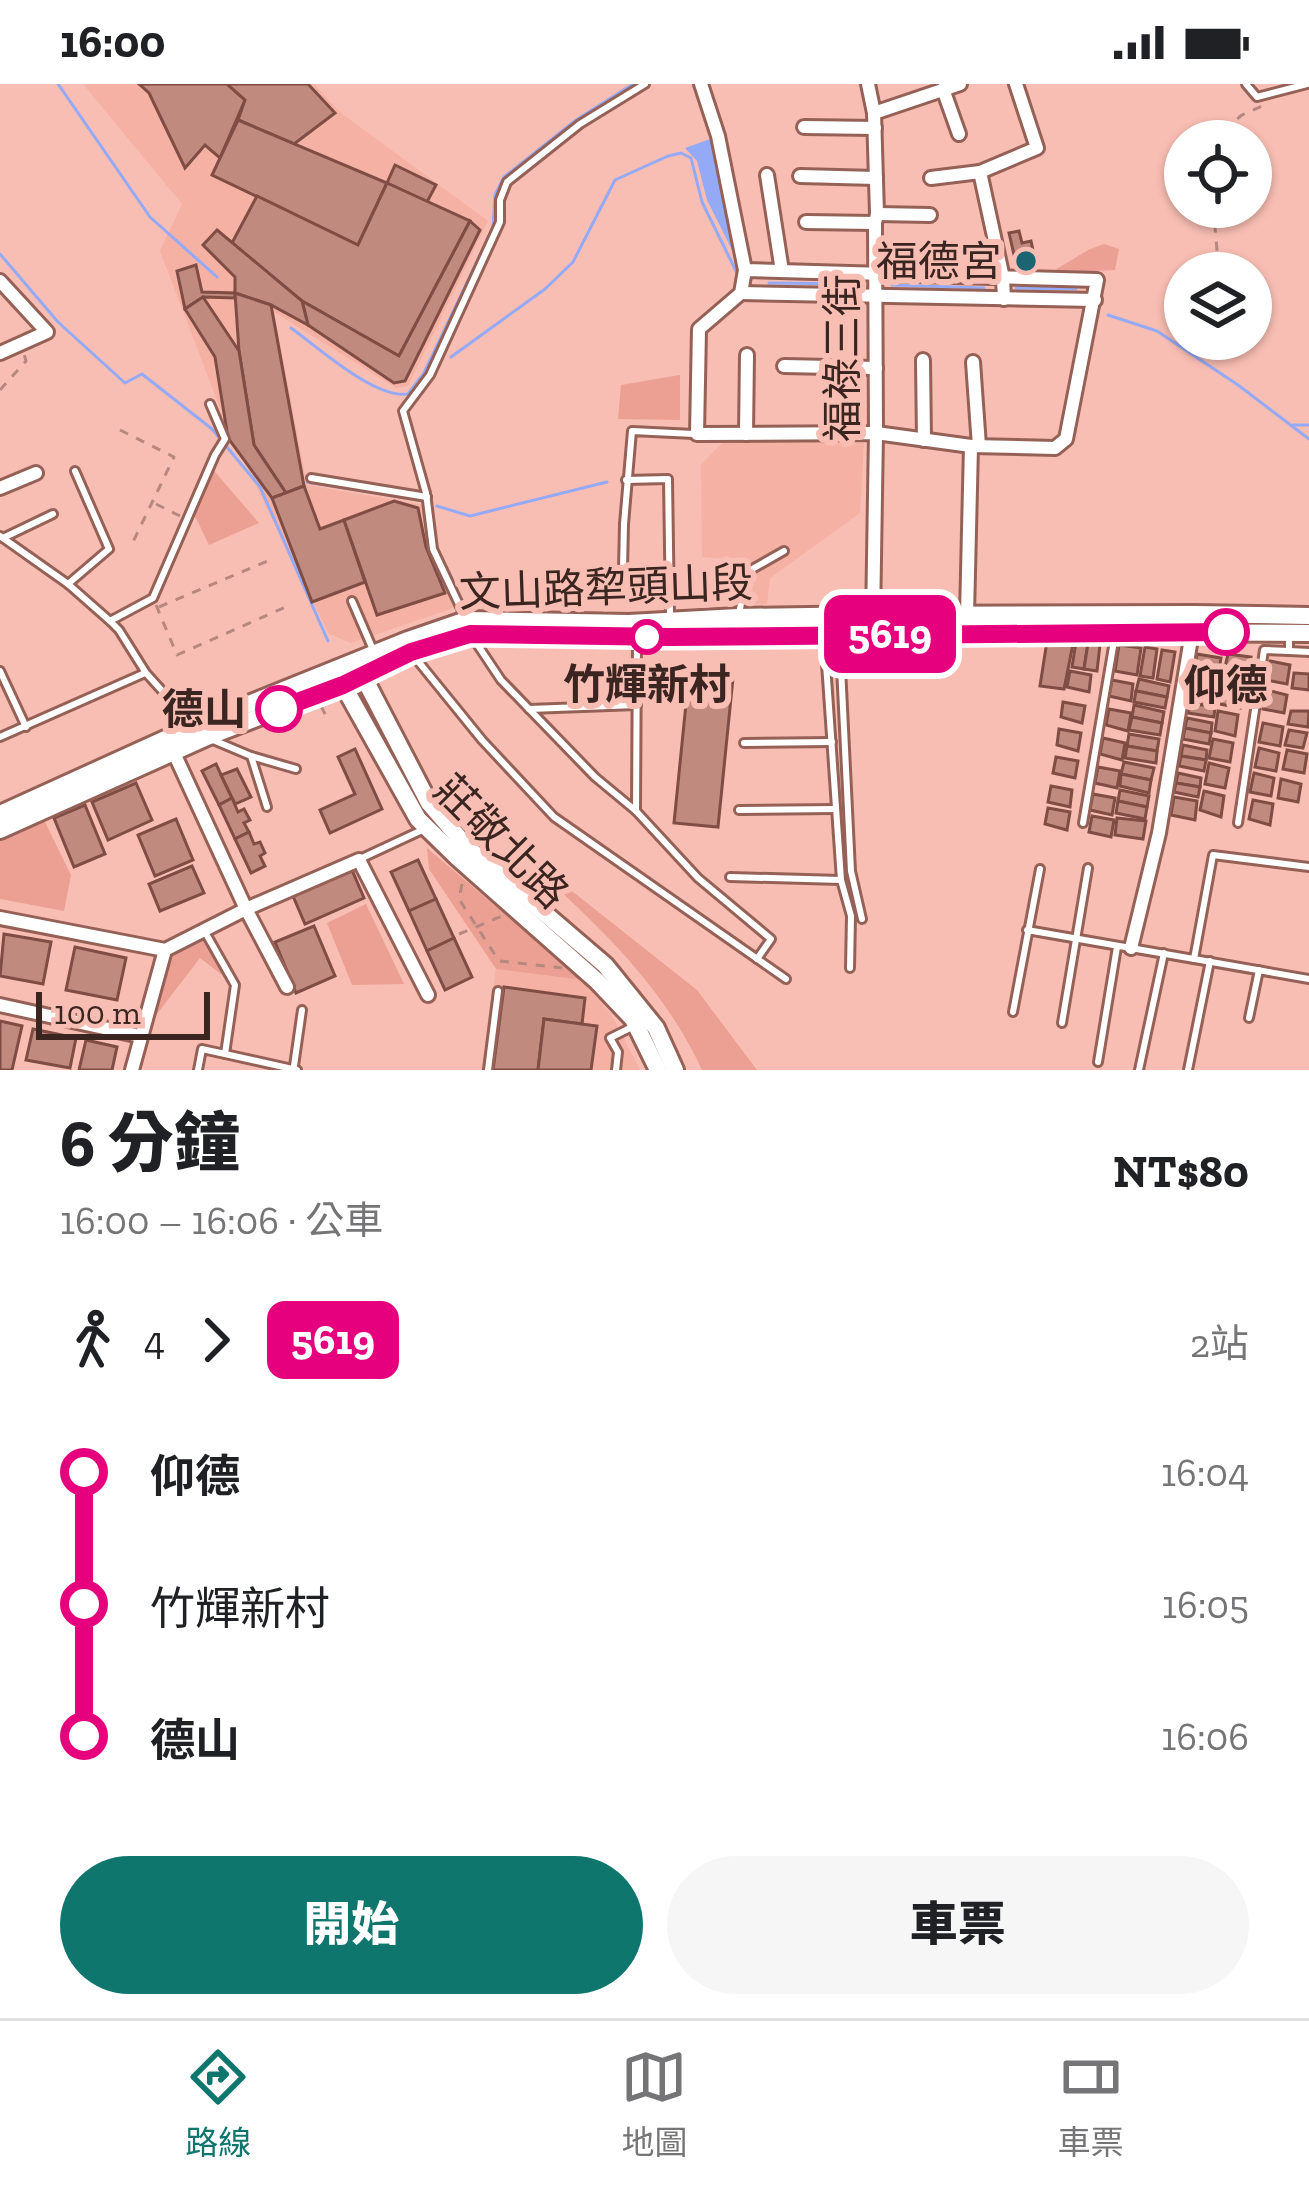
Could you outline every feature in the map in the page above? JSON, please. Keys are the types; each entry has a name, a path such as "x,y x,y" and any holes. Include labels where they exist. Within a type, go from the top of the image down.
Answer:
{"main road":[{"name":"文山路犂頭山段","path":"873,625 967,615 1194,623 1289,642 1309,633"},
{"name":"文山路犂頭山段","path":"201,732 468,627 637,630 873,625 1116,632 1309,616"},
{"name":"文山路犂頭山段","path":"362,674 377,660 411,652 468,627"},
{"path":"344,675 362,674"},
{"name":"莊敬北路","path":"362,674 429,803 467,847 605,964 656,1028 675,1070"},
{"name":"莊敬北路","path":"344,675 418,819 597,981 636,1025 658,1070"},
{"path":"4,816 174,753 201,732"},
{"path":"4,816 201,732"}],"street":[{"path":"701,84 718,136 745,270 742,293"},
{"name":"福祿三街","path":"868,84 875,121 876,178 873,625"},
{"path":"804,128 875,121 960,84"},
{"path":"931,178 980,172 1037,148 1016,84"},
{"path":"944,89 958,134"},
{"path":"980,172 1004,299"},
{"path":"767,175 782,271"},
{"path":"800,176 876,178"},
{"path":"806,222 930,215"},
{"path":"745,270 1097,280 1095,300 1066,439 1055,448 975,446 876,434 697,434 698,328 742,293 1095,300"},
{"path":"0,281 47,332 0,353"},
{"path":"746,355 746,434"},
{"path":"923,360 924,440"},
{"path":"967,615 975,446 973,362"},
{"path":"784,366 876,368"},
{"path":"0,488 36,472"},
{"path":"1124,947 1159,833 1194,623"},
{"path":"174,753 287,987"},
{"path":"0,918 165,950 359,860 428,995"},
{"path":"132,1070 165,950"},
{"path":"0,1005 140,1036"}],"lane":[{"path":"645,84 580,124 507,182 500,200 500,222 430,375 404,411 427,497 433,549 468,627 501,680 698,878 771,939 757,959"},
{"path":"1246,84 1257,97 1307,84"},
{"path":"110,621 153,598 225,439 210,404"},
{"path":"670,570 623,570 632,431 697,434"},
{"path":"68,584 109,549 76,471"},
{"path":"311,478 427,497"},
{"path":"626,480 668,478 670,629"},
{"path":"1,537 53,514"},
{"path":"1,537 68,584 110,621 146,673 201,732 251,756 296,769"},
{"path":"738,626 747,572 784,551"},
{"path":"352,601 377,660"},
{"path":"833,625 825,649 841,880 851,916 850,968"},
{"path":"833,625 840,647 851,871 862,920"},
{"path":"636,811 637,630"},
{"path":"1083,823 1116,632"},
{"path":"1238,823 1264,650 1289,642 1309,652"},
{"path":"411,652 482,740 554,817 786,979"},
{"path":"0,671 26,727"},
{"path":"0,737 146,673"},
{"path":"529,709 637,705"},
{"path":"744,743 832,742"},
{"path":"251,756 267,807"},
{"path":"739,810 836,809"},
{"path":"359,860 420,831"},
{"path":"1194,958 1213,855 1309,866"},
{"path":"1062,1023 1088,868"},
{"path":"1013,1012 1040,869"},
{"path":"730,878 841,880"},
{"path":"1027,930 1309,979"},
{"path":"205,932 235,985 225,1054"},
{"path":"1098,1062 1124,947"},
{"path":"1139,1070 1164,953"},
{"path":"1188,1070 1210,961"},
{"path":"1249,1018 1259,970"},
{"path":"488,1070 498,992"},
{"path":"198,1070 202,1049 295,1069 302,1010"},
{"path":"616,1070 618,1052 610,1038 636,1025"}],"path":[{"path":"1236,120 1262,106 1257,97"},
{"path":"0,390 26,361 20,344"},
{"path":"120,430 174,458 133,544"},
{"path":"153,503 187,520"},
{"path":"157,608 271,560"},
{"path":"153,598 177,655 288,606"},
{"path":"465,871 459,899 499,961 576,970"},
{"path":"459,934 510,912"}],"shaded area":[{"path":"83,84 314,84 341,113 488,221 408,386 396,388 274,312 307,485 423,505 430,549 454,608 351,643 329,634 228,429 160,251 182,204"},
{"path":"1104,244 1119,249 1115,270 1050,273 1088,250"},
{"path":"680,375 680,420 618,419 621,385"},
{"path":"726,439 864,443 860,513 770,578 767,604 728,605 727,559 702,557 701,465"},
{"path":"209,465 259,523 209,545 192,510"},
{"path":"42,816 71,875 64,911 0,899 0,832"},
{"path":"486,823 697,990 757,1070 702,1070 660,998 634,966"},
{"path":"427,848 583,980 496,969 429,869"},
{"path":"366,904 404,984 352,985 327,923"},
{"path":"205,932 235,985 200,958 140,1036 165,950"},
{"path":"496,969 583,980 613,1017 640,1070 481,1070"}],"water":[{"path":"713,138 734,254 707,200 697,161 685,148"}],"building":[{"path":"139,84 227,84 245,100 220,158 205,145 185,168 149,93"},
{"path":"227,84 308,84 335,113 294,144 238,120 245,100"},
{"path":"238,120 387,183 358,245 212,175"},
{"path":"395,165 436,185 427,202 387,183"},
{"path":"387,183 470,221 399,356 302,301 232,243 257,196 358,245"},
{"path":"470,221 480,230 405,381 394,383 308,325 302,301 399,356"},
{"path":"217,230 302,301 308,325 235,293 235,277 203,245"},
{"path":"1019,231 1022,243 1031,241 1034,255 1015,259 1009,233"},
{"path":"196,265 202,292 235,293 235,298 203,297 185,309 177,271"},
{"path":"235,293 271,305 304,486 286,493 254,445"},
{"path":"203,297 239,351 254,445 286,493 272,498 228,438 215,357 185,309"},
{"path":"304,486 320,529 344,520 365,582 312,602 272,498"},
{"path":"394,501 418,508 426,547 445,593 377,615 344,520"},
{"path":"1047,641 1073,644 1064,689 1040,686"},
{"path":"1076,642 1088,643 1084,669 1072,667"},
{"path":"1088,643 1100,645 1097,671 1084,669"},
{"path":"1119,645 1141,648 1137,675 1115,671"},
{"path":"1145,647 1157,649 1153,678 1140,676"},
{"path":"1162,650 1175,652 1170,682 1157,679"},
{"path":"1197,654 1221,658 1218,675 1194,671"},
{"path":"1228,654 1251,657 1246,681 1223,676"},
{"path":"1270,661 1290,665 1287,684 1266,680"},
{"path":"1070,671 1091,675 1089,692 1067,687"},
{"path":"1294,673 1309,674 1309,690 1292,688"},
{"path":"689,674 733,678 718,827 674,823"},
{"path":"1193,675 1218,679 1216,692 1192,688"},
{"path":"1139,679 1169,686 1167,697 1136,691"},
{"path":"1112,680 1133,684 1131,701 1109,696"},
{"path":"1223,682 1243,687 1240,708 1220,704"},
{"path":"1267,690 1287,695 1284,713 1263,709"},
{"path":"1136,691 1167,697 1165,708 1134,702"},
{"path":"1191,693 1216,697 1215,707 1189,703"},
{"path":"1063,702 1085,706 1082,723 1061,717"},
{"path":"1189,703 1215,707 1214,717 1188,713"},
{"path":"1134,705 1164,712 1162,723 1132,717"},
{"path":"1109,709 1131,713 1128,731 1106,725"},
{"path":"1218,711 1238,715 1235,736 1215,731"},
{"path":"1291,711 1309,711 1308,727 1288,724"},
{"path":"1132,717 1162,723 1160,735 1129,730"},
{"path":"1187,718 1212,723 1211,733 1185,728"},
{"path":"1263,723 1283,727 1280,746 1259,742"},
{"path":"1185,728 1211,733 1209,744 1183,739"},
{"path":"1059,729 1081,733 1078,751 1057,745"},
{"path":"1289,730 1307,733 1303,748 1285,745"},
{"path":"1129,734 1159,739 1157,751 1127,746"},
{"path":"1103,738 1125,743 1122,760 1100,754"},
{"path":"1213,739 1233,743 1230,762 1209,758"},
{"path":"1183,745 1207,750 1206,760 1181,756"},
{"path":"1127,746 1157,751 1156,763 1125,758"},
{"path":"1259,748 1279,753 1276,771 1255,767"},
{"path":"355,749 382,809 330,833 320,810 355,794 338,757"},
{"path":"1287,750 1307,754 1304,773 1283,769"},
{"path":"1181,756 1206,760 1204,771 1179,766"},
{"path":"1056,757 1078,761 1075,778 1053,773"},
{"path":"1124,762 1154,768 1151,780 1121,774"},
{"path":"1209,763 1229,768 1225,788 1205,784"},
{"path":"216,764 232,798 219,805 202,771"},
{"path":"1098,767 1120,771 1117,788 1095,783"},
{"path":"237,769 251,797 235,804 221,775"},
{"path":"1178,773 1201,778 1200,787 1176,783"},
{"path":"1254,773 1274,778 1271,796 1250,792"},
{"path":"1121,774 1151,780 1149,793 1120,786"},
{"path":"1281,779 1301,784 1298,802 1278,798"},
{"path":"136,783 152,820 108,840 92,802"},
{"path":"1176,783 1200,787 1198,797 1174,792"},
{"path":"1051,786 1072,790 1070,807 1048,802"},
{"path":"1120,790 1149,796 1147,807 1118,801"},
{"path":"1204,791 1224,796 1221,817 1200,810"},
{"path":"1093,794 1115,798 1112,815 1090,810"},
{"path":"1174,797 1197,801 1195,820 1171,815"},
{"path":"232,798 238,812 244,809 250,820 244,823 249,832 235,839 219,805"},
{"path":"1253,800 1273,804 1270,825 1249,819"},
{"path":"1118,801 1147,807 1145,819 1116,813"},
{"path":"85,805 105,854 74,867 54,818"},
{"path":"1048,808 1070,812 1067,830 1045,824"},
{"path":"1092,816 1114,820 1111,837 1089,832"},
{"path":"1117,818 1146,821 1143,839 1115,835"},
{"path":"176,819 193,860 155,876 138,835"},
{"path":"249,832 265,853 260,856 265,866 251,873 235,839"},
{"path":"418,860 436,899 409,911 391,872"},
{"path":"192,866 204,893 160,911 149,884"},
{"path":"352,870 364,898 305,924 293,896"},
{"path":"436,899 454,938 427,951 409,911"},
{"path":"314,926 335,976 296,993 275,942"},
{"path":"4,934 51,942 43,984 0,976"},
{"path":"454,938 472,977 445,990 427,951"},
{"path":"75,947 126,958 117,1000 66,990"},
{"path":"504,987 585,998 582,1024 544,1019 538,1070 493,1070"},
{"path":"544,1019 597,1026 591,1070 538,1070"},
{"path":"0,1021 22,1026 12,1070 0,1070"},
{"path":"33,1029 76,1038 70,1068 26,1060"},
{"path":"86,1040 117,1047 112,1070 79,1070"}],"waterway":[{"path":"58,84 150,217 217,277"},
{"path":"291,328 364,381 408,394 424,373 493,228 495,195 504,177 576,120 633,84"},
{"path":"451,357 545,289 573,262 615,180 668,156 681,153 691,158 702,202 738,275"},
{"path":"0,254 58,322 125,383 142,374 212,429 260,487 328,641"},
{"path":"769,283 861,284"},
{"path":"892,285 984,288"},
{"path":"1016,288 1076,289"},
{"path":"1108,315 1157,331 1309,439"},
{"path":"1293,425 1309,425"},
{"path":"307,482 420,500"},
{"path":"437,506 470,516 607,482"}],"bus line":[{"name":"5619","path":"279,709 411,652 470,634 1226,632"}],"place":[{"name":"福德宮","path":"1026,261"},
{"name":"仰德","path":"1226,632"},
{"name":"竹輝新村","path":"647,637"},
{"name":"德山","path":"279,709"}]}
